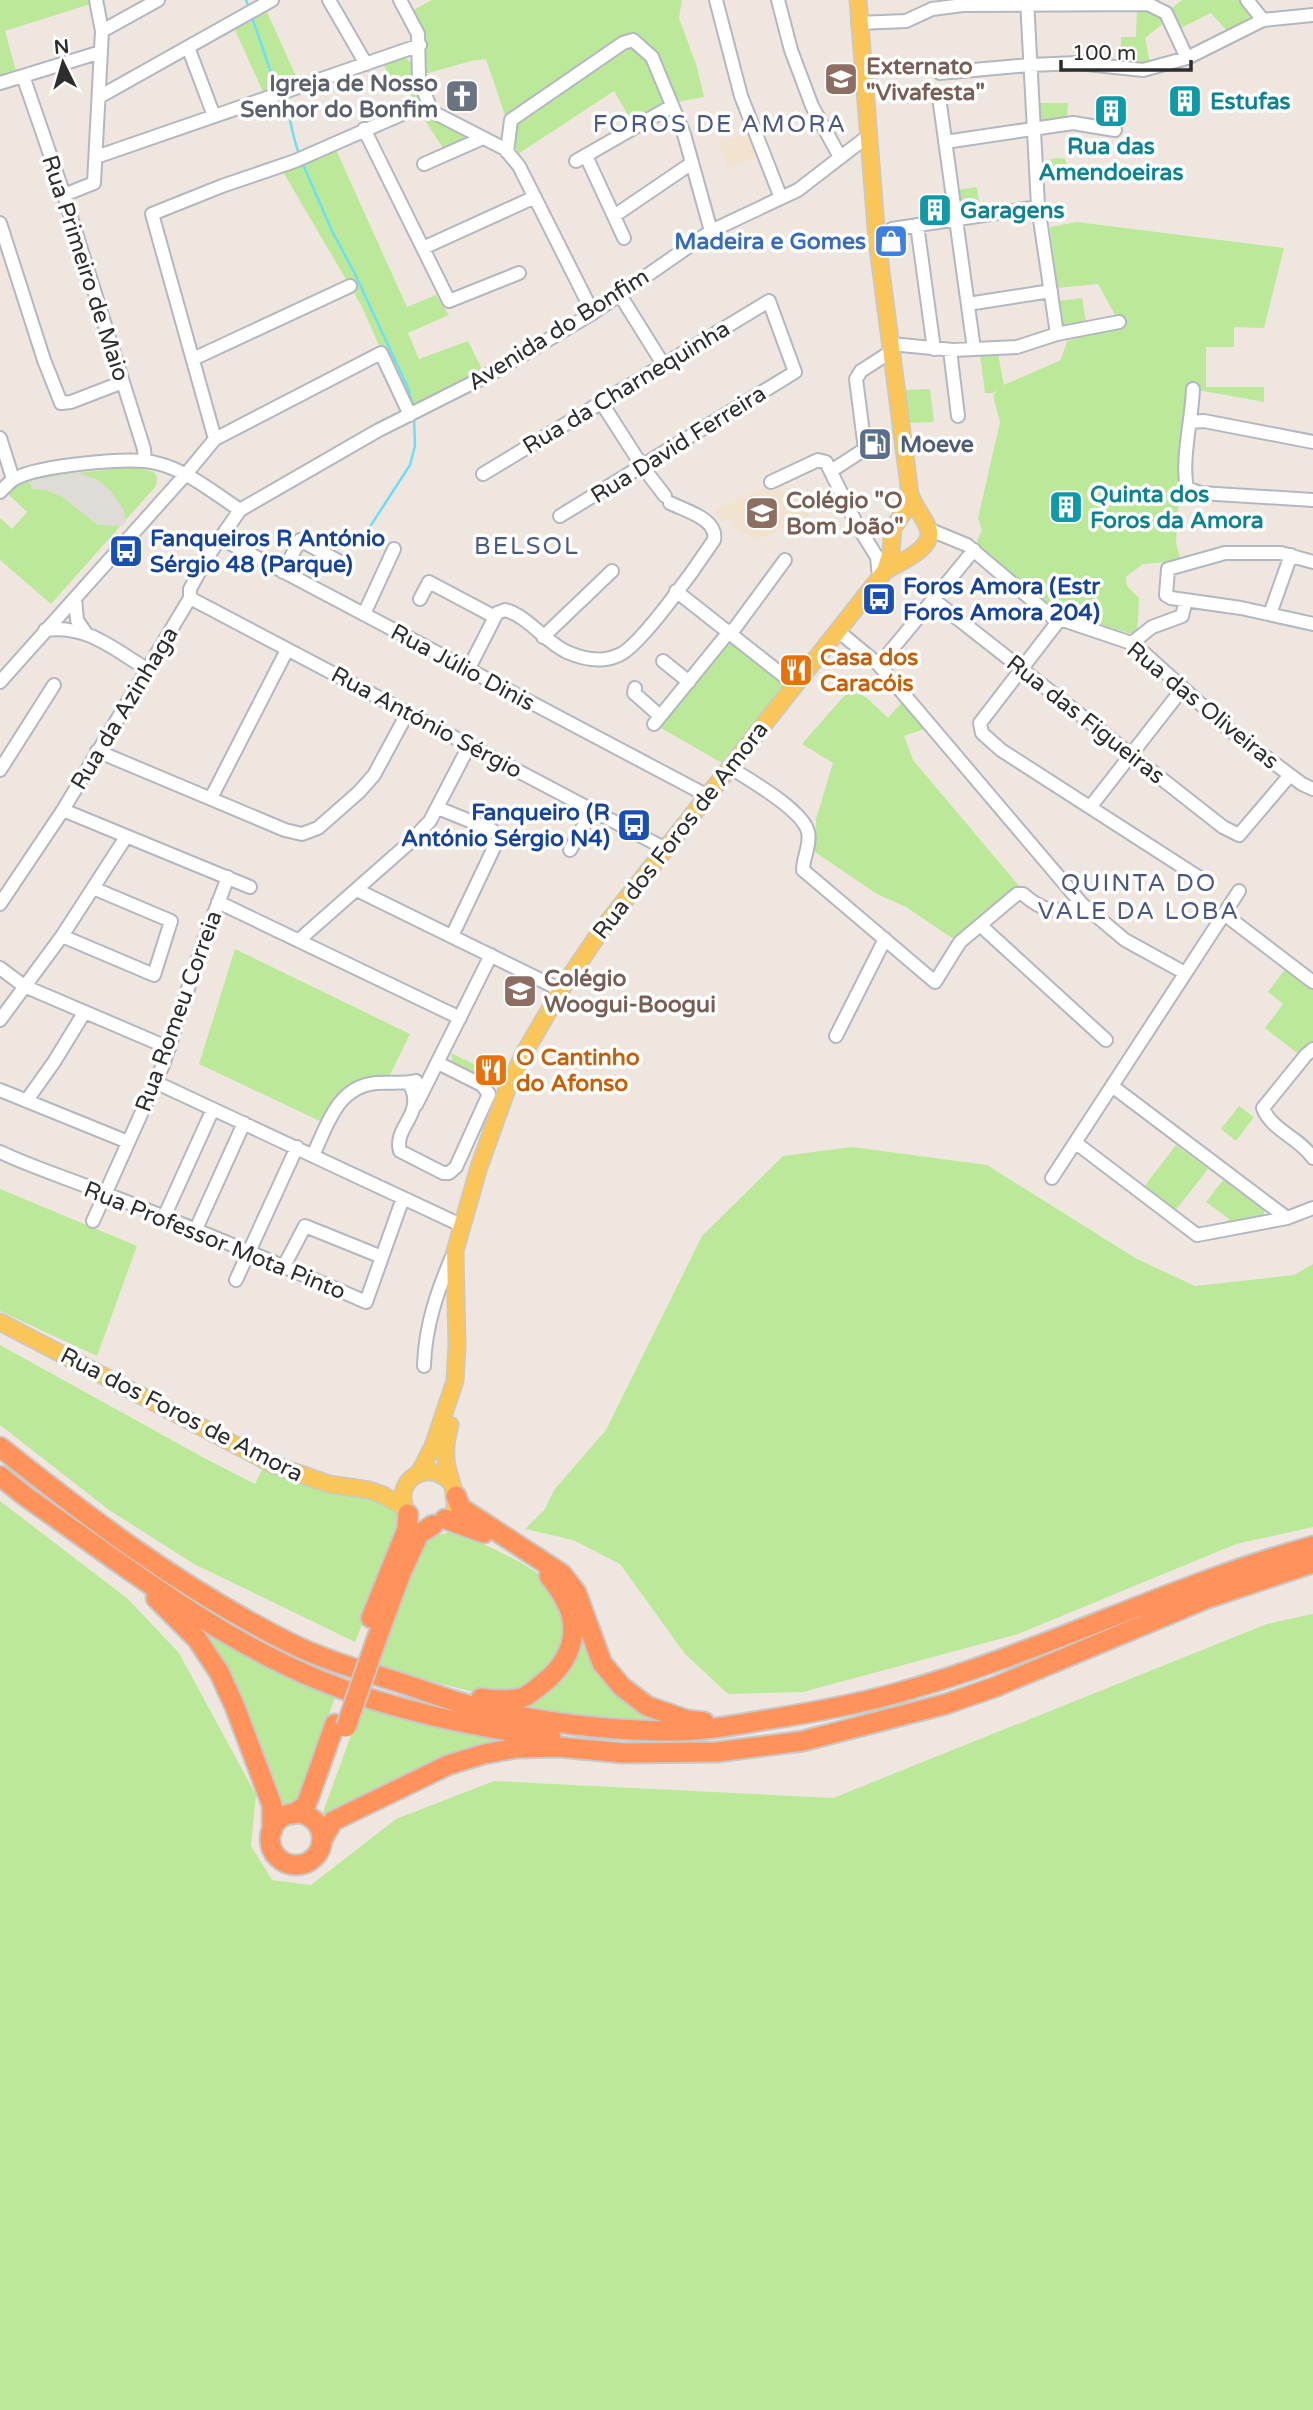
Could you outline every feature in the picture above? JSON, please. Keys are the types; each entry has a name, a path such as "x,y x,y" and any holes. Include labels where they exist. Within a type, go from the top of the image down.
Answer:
{"highway":[{"path":"0,1447 85,1515 220,1604 290,1643 474,1706 539,1719 606,1727 673,1731 724,1727 840,1707 1017,1655 1232,1571 1313,1546"},
{"path":"0,1476 192,1612 267,1655 318,1680 391,1706 440,1719 562,1740 654,1747 729,1745 841,1730"},
{"path":"454,1490 461,1508 562,1574 576,1592 602,1663 622,1687 647,1706 687,1720 714,1723 779,1718"},
{"path":"91,1542 173,1614 197,1639 219,1672 272,1805 271,1847 281,1860 288,1864 304,1864 317,1855 319,1832 316,1811 340,1726 407,1529 406,1511"},
{"path":"370,1639 419,1534 439,1522 486,1534 546,1572 561,1592 570,1612 573,1628 565,1661 556,1672 524,1696 491,1700 439,1691 377,1675"},
{"path":"319,1832 333,1821 447,1765 484,1754 516,1748 558,1747 623,1753 717,1752 803,1741 946,1704 995,1687 1208,1598 1313,1563"},
{"path":"272,1831 280,1819 305,1806 340,1726"},
{"path":"293,1814 306,1815 319,1832"}],"main road":[{"path":"858,0 877,240 911,494 914,507 925,524 928,540 918,551 885,559"},
{"path":"885,559 893,528 906,509 911,494"},
{"path":"899,520 908,516 925,524"},
{"path":"885,559 895,543 904,551 918,551"},
{"name":"Rua dos Foros de Amora","path":"463,1226 478,1167 506,1092 523,1055 561,990 600,932 837,630 885,559"},
{"path":"406,1511 402,1495 433,1446 455,1381 455,1251 463,1226"},
{"path":"369,1490 383,1495 419,1523 439,1522 455,1505 445,1444 464,1379 467,1350 463,1226"},
{"name":"Rua dos Foros de Amora","path":"0,1322 272,1464 329,1484 369,1490"},
{"path":"369,1490 430,1472 440,1474 454,1490"}],"street":[{"path":"64,195 94,183 102,31 96,0"},
{"path":"102,31 158,0"},
{"path":"99,97 272,0"},
{"path":"329,0 366,64"},
{"path":"400,0 418,34 419,80 428,109"},
{"path":"716,0 741,96 781,198"},
{"path":"778,0 791,50 811,106 840,157"},
{"path":"1247,0 1263,20"},
{"path":"858,23 906,21 932,9 1027,2 1148,4 1166,13 1187,58"},
{"path":"1027,2 1038,207 1057,334"},
{"path":"940,73 1077,64 1143,70 1187,58 1263,20 1313,15"},
{"path":"507,152 511,120 624,43 633,40 652,57 684,134 711,231"},
{"path":"96,157 420,45"},
{"path":"188,47 214,116"},
{"path":"0,83 101,52"},
{"name":"Rua Primeiro de Maio","path":"23,76 64,195 144,449 145,461"},
{"path":"939,97 974,349"},
{"path":"624,238 581,158 672,106"},
{"path":"215,439 152,214 295,161 409,111 428,109 507,152 519,166 593,313"},
{"path":"945,142 1073,123 1115,130"},
{"path":"364,129 449,301 519,273"},
{"name":"Avenida do Bonfim","path":"240,510 410,415 494,372 593,313 711,231 798,190 868,136"},
{"path":"424,164 483,138"},
{"path":"614,216 692,163"},
{"path":"423,248 535,197"},
{"path":"892,229 1038,207"},
{"path":"0,223 44,360 61,402 71,402 123,382"},
{"path":"916,225 934,349"},
{"path":"192,359 350,286"},
{"path":"968,304 1051,291"},
{"path":"620,295 663,364"},
{"name":"Rua da Charnequinha","path":"483,474 769,301 795,372"},
{"path":"831,471 866,449 856,379 861,371 891,348 950,350 1017,347 1057,334 1119,322"},
{"path":"950,350 958,416"},
{"path":"0,682 215,439 382,353 410,415"},
{"name":"Rua David Ferreira","path":"560,516 795,372"},
{"path":"1194,389 1188,430 1187,488 1192,491 1313,500"},
{"path":"468,670 500,611 509,611 567,652 601,660 621,655 638,639 676,591 715,536 713,527 706,520 668,499 642,466 601,402"},
{"path":"1191,422 1204,421 1313,442"},
{"path":"1,444 13,479"},
{"path":"771,482 818,460 826,463 857,525 885,559"},
{"path":"0,492 13,479 58,468 145,461 186,474 240,510"},
{"name":"Rua da Azinhaga","path":"0,904 63,810 190,598 190,589 220,538 240,510"},
{"name":"Rua das Oliveiras","path":"925,524 974,550 1051,616 1132,643 1226,727 1313,789"},
{"path":"918,551 951,537"},
{"name":"Rua Júlio Dinis","path":"220,538 706,796"},
{"path":"283,572 300,540 342,563"},
{"path":"364,614 394,549"},
{"path":"879,665 974,550"},
{"path":"1313,562 1290,555 1225,553 1168,569 1167,596 1313,624"},
{"path":"1270,614 1290,555"},
{"path":"635,688 637,698 657,720 728,633 735,628 785,560"},
{"path":"543,636 612,571"},
{"path":"420,599 429,582 495,617"},
{"path":"676,591 794,684"},
{"path":"75,598 77,620 85,632"},
{"name":"Rua António Sérgio","path":"190,598 593,809 664,849"},
{"name":"Rua das Figueiras","path":"934,600 1223,827 1239,835 1290,775"},
{"path":"1132,643 1152,628 1182,617 1186,600"},
{"path":"1060,619 980,723 982,733 1001,750 1203,880"},
{"path":"45,630 62,628 85,632 147,669"},
{"path":"837,630 879,665 1081,903 1125,940 1185,973"},
{"path":"211,798 287,650"},
{"path":"663,661 689,681"},
{"path":"0,770 54,685"},
{"path":"1091,806 1182,688"},
{"path":"97,751 286,831 310,832 325,823 368,784 408,712"},
{"path":"299,940 423,830 438,808 470,744"},
{"path":"729,767 765,789 793,811 808,831 808,849 803,860 803,870 935,982 960,942 1012,896 1020,893 1035,905 1051,910 1065,909 1081,903"},
{"path":"438,808 492,830 499,837 452,936"},
{"path":"570,850 593,809"},
{"path":"63,810 250,887"},
{"path":"0,1020 62,936 126,837"},
{"name":"Rua Romeu Correia","path":"93,1222 169,1048 228,877"},
{"path":"62,936 153,975 171,921 93,888"},
{"path":"357,890 561,990"},
{"path":"1052,1178 1239,891"},
{"path":"218,902 460,1018"},
{"path":"1224,914 1313,982"},
{"path":"980,925 1106,1040"},
{"path":"836,1036 885,939"},
{"path":"313,1155 337,1106 352,1089 377,1083 409,1083 435,1068 482,1085 489,1094 456,1167 449,1173 443,1172 400,1151 400,1140 423,1091 435,1068 460,1018 491,955"},
{"path":"0,968 24,986 169,1048"},
{"path":"27,1100 84,1013"},
{"path":"1313,1049 1263,1108 1266,1118 1306,1147 1313,1158"},
{"path":"155,1082 463,1226"},
{"path":"409,1083 415,1097 415,1108"},
{"path":"1112,1086 1287,1218"},
{"path":"0,1089 128,1143"},
{"path":"164,1217 213,1109"},
{"path":"196,1229 244,1123"},
{"path":"1076,1143 1197,1235 1287,1218 1313,1208"},
{"path":"236,1280 297,1147"},
{"name":"Rua Professor Mota Pinto","path":"0,1152 55,1176 196,1229 366,1302 403,1198"},
{"path":"284,1266 305,1226 382,1257"},
{"path":"424,1366 425,1336 455,1251"},
{"path":"431,1314 437,1307 446,1304 456,1315"}],"shaded area":[{"name":"Externato \"Vivafesta\"","path":"854,71 855,84 829,87 828,73"},
{"path":"748,134 756,157 728,168 718,142"},
{"path":"78,473 98,480 111,491 123,509 126,521 122,526 98,525 62,497 46,490 32,489 29,480"},
{"name":"Colégio \"O Bom João\"","path":"769,485 773,493 778,487 781,492 793,486 810,517 758,540 730,526 735,524 729,519 721,522 715,509"},
{"name":"Colégio Woogui-Boogui","path":"519,977 532,983 518,1011 506,1005"}],"green space":[{"path":"0,0 97,2 5,31 18,78 0,83"},
{"path":"432,0 682,0 679,18 697,67 704,97 666,104 632,122 614,91 518,154 486,59 425,74 425,33 413,10"},
{"path":"1182,0 1243,0 1255,16 1228,32 1211,13 1181,28 1167,12"},
{"path":"1137,7 1159,13 1165,22 1145,38 1150,63 1121,64 1121,37 1136,37"},
{"path":"267,12 299,83 265,96 235,30"},
{"path":"396,57 406,58 411,63 412,77 421,100 415,106 405,81 400,83 397,76 390,79 382,61"},
{"path":"1039,103 1068,103 1067,118 1043,121 1040,118"},
{"path":"432,114 483,138 447,154 422,116"},
{"path":"336,150 407,307 436,295 449,315 408,333 419,359 468,341 484,373 410,415 361,305 283,172"},
{"path":"1065,159 1068,174 1043,178 1041,161"},
{"path":"977,187 980,212 961,215 957,190"},
{"path":"1077,222 1284,248 1264,328 1234,327 1234,347 1206,347 1206,387 1264,387 1264,402 1186,388 1176,543 1181,561 1143,564 1126,577 1127,586 1139,598 1137,633 1128,633 1054,610 981,549 977,541 982,530 978,518 1000,422 993,395 998,390 985,393 980,355 998,354 1004,385 1061,360 1067,341 1121,326 1098,284 1057,288 1050,227"},
{"path":"1082,298 1086,322 1062,327 1058,301"},
{"path":"930,389 934,422 909,423 905,390"},
{"path":"134,467 154,472 157,477 156,486 51,604 0,560 0,518 12,529 27,512 8,494 19,483 38,477"},
{"path":"728,633 794,684 729,767 654,724"},
{"path":"851,688 867,698 888,718 902,702 924,729 904,736 913,760 1019,886 955,940 906,907 877,894 815,852 816,819 833,763 802,744"},
{"path":"235,949 410,1034 389,1077 375,1078 348,1088 335,1101 322,1122 199,1064"},
{"path":"1286,968 1313,990 1313,1044 1297,1053 1265,1028 1283,1004 1268,992"},
{"path":"451,1053 500,1079 490,1080 455,1063"},
{"path":"1239,1106 1254,1117 1236,1141 1221,1129"},
{"path":"1176,1145 1208,1169 1175,1211 1143,1188"},
{"path":"852,1147 987,1165 1137,1259 1195,1286 1294,1275 1313,1264 1313,1527 1236,1544 1018,1634 803,1692 728,1694 685,1654 620,1564 573,1540 525,1529 545,1509 554,1490 606,1430 702,1236 783,1156"},
{"path":"1223,1180 1264,1210 1259,1220 1225,1226 1229,1219 1206,1202"},
{"path":"0,1189 137,1246 97,1356 0,1311"},
{"path":"0,1345 255,1484 264,1466 316,1488 382,1497 397,1513 399,1533 355,1642 194,1564 109,1510 0,1425"},
{"path":"0,1501 128,1599 179,1653 256,1795 251,1846 272,1880 311,1885 396,1819 494,1781 833,1798 1267,1624 1313,1614 1313,2410 0,2410"},
{"path":"454,1531 518,1561 537,1573 554,1590 564,1622 559,1656 523,1691 485,1695 376,1667 421,1546 431,1537"},
{"path":"576,1622 659,1717 658,1721 519,1707 536,1697"},
{"path":"196,1626 336,1695 298,1799 292,1806 280,1810"},
{"path":"362,1705 427,1724 509,1742 324,1824 322,1815"}],"waterway":[{"path":"246,0 249,8"},
{"path":"252,17 277,90"},
{"path":"280,96 287,110 300,156"},
{"path":"302,162 332,231 408,388 413,407"},
{"path":"362,539 410,465 415,446 414,417"}],"place":[{"name":"Externato \"Vivafesta\"","path":"841,79"},
{"name":"Igreja de Nosso Senhor do Bonfim","path":"462,96"},
{"name":"Estufas","path":"1185,101"},
{"name":"Rua das Amendoeiras","path":"1111,111"},
{"name":"Garagens","path":"935,210"},
{"name":"Madeira e Gomes","path":"891,241"},
{"name":"Moeve","path":"875,444"},
{"name":"Quinta dos Foros da Amora","path":"1066,507"},
{"name":"Colégio \"O Bom João\"","path":"762,513"},
{"name":"Fanqueiros R António Sérgio 48 (Parque)","path":"126,551"},
{"name":"Foros Amora (Estr Foros Amora 204)","path":"879,599"},
{"name":"Casa dos Caracóis","path":"796,670"},
{"name":"Fanqueiro (R António Sérgio N4)","path":"634,825"},
{"name":"Colégio Woogui-Boogui","path":"520,991"},
{"name":"O Cantinho do Afonso","path":"491,1070"}],"district":[{"name":"FOROS DE AMORA","path":"720,124"},
{"name":"BELSOL","path":"527,546"},
{"name":"QUINTA DO VALE DA LOBA","path":"1139,897"}]}
